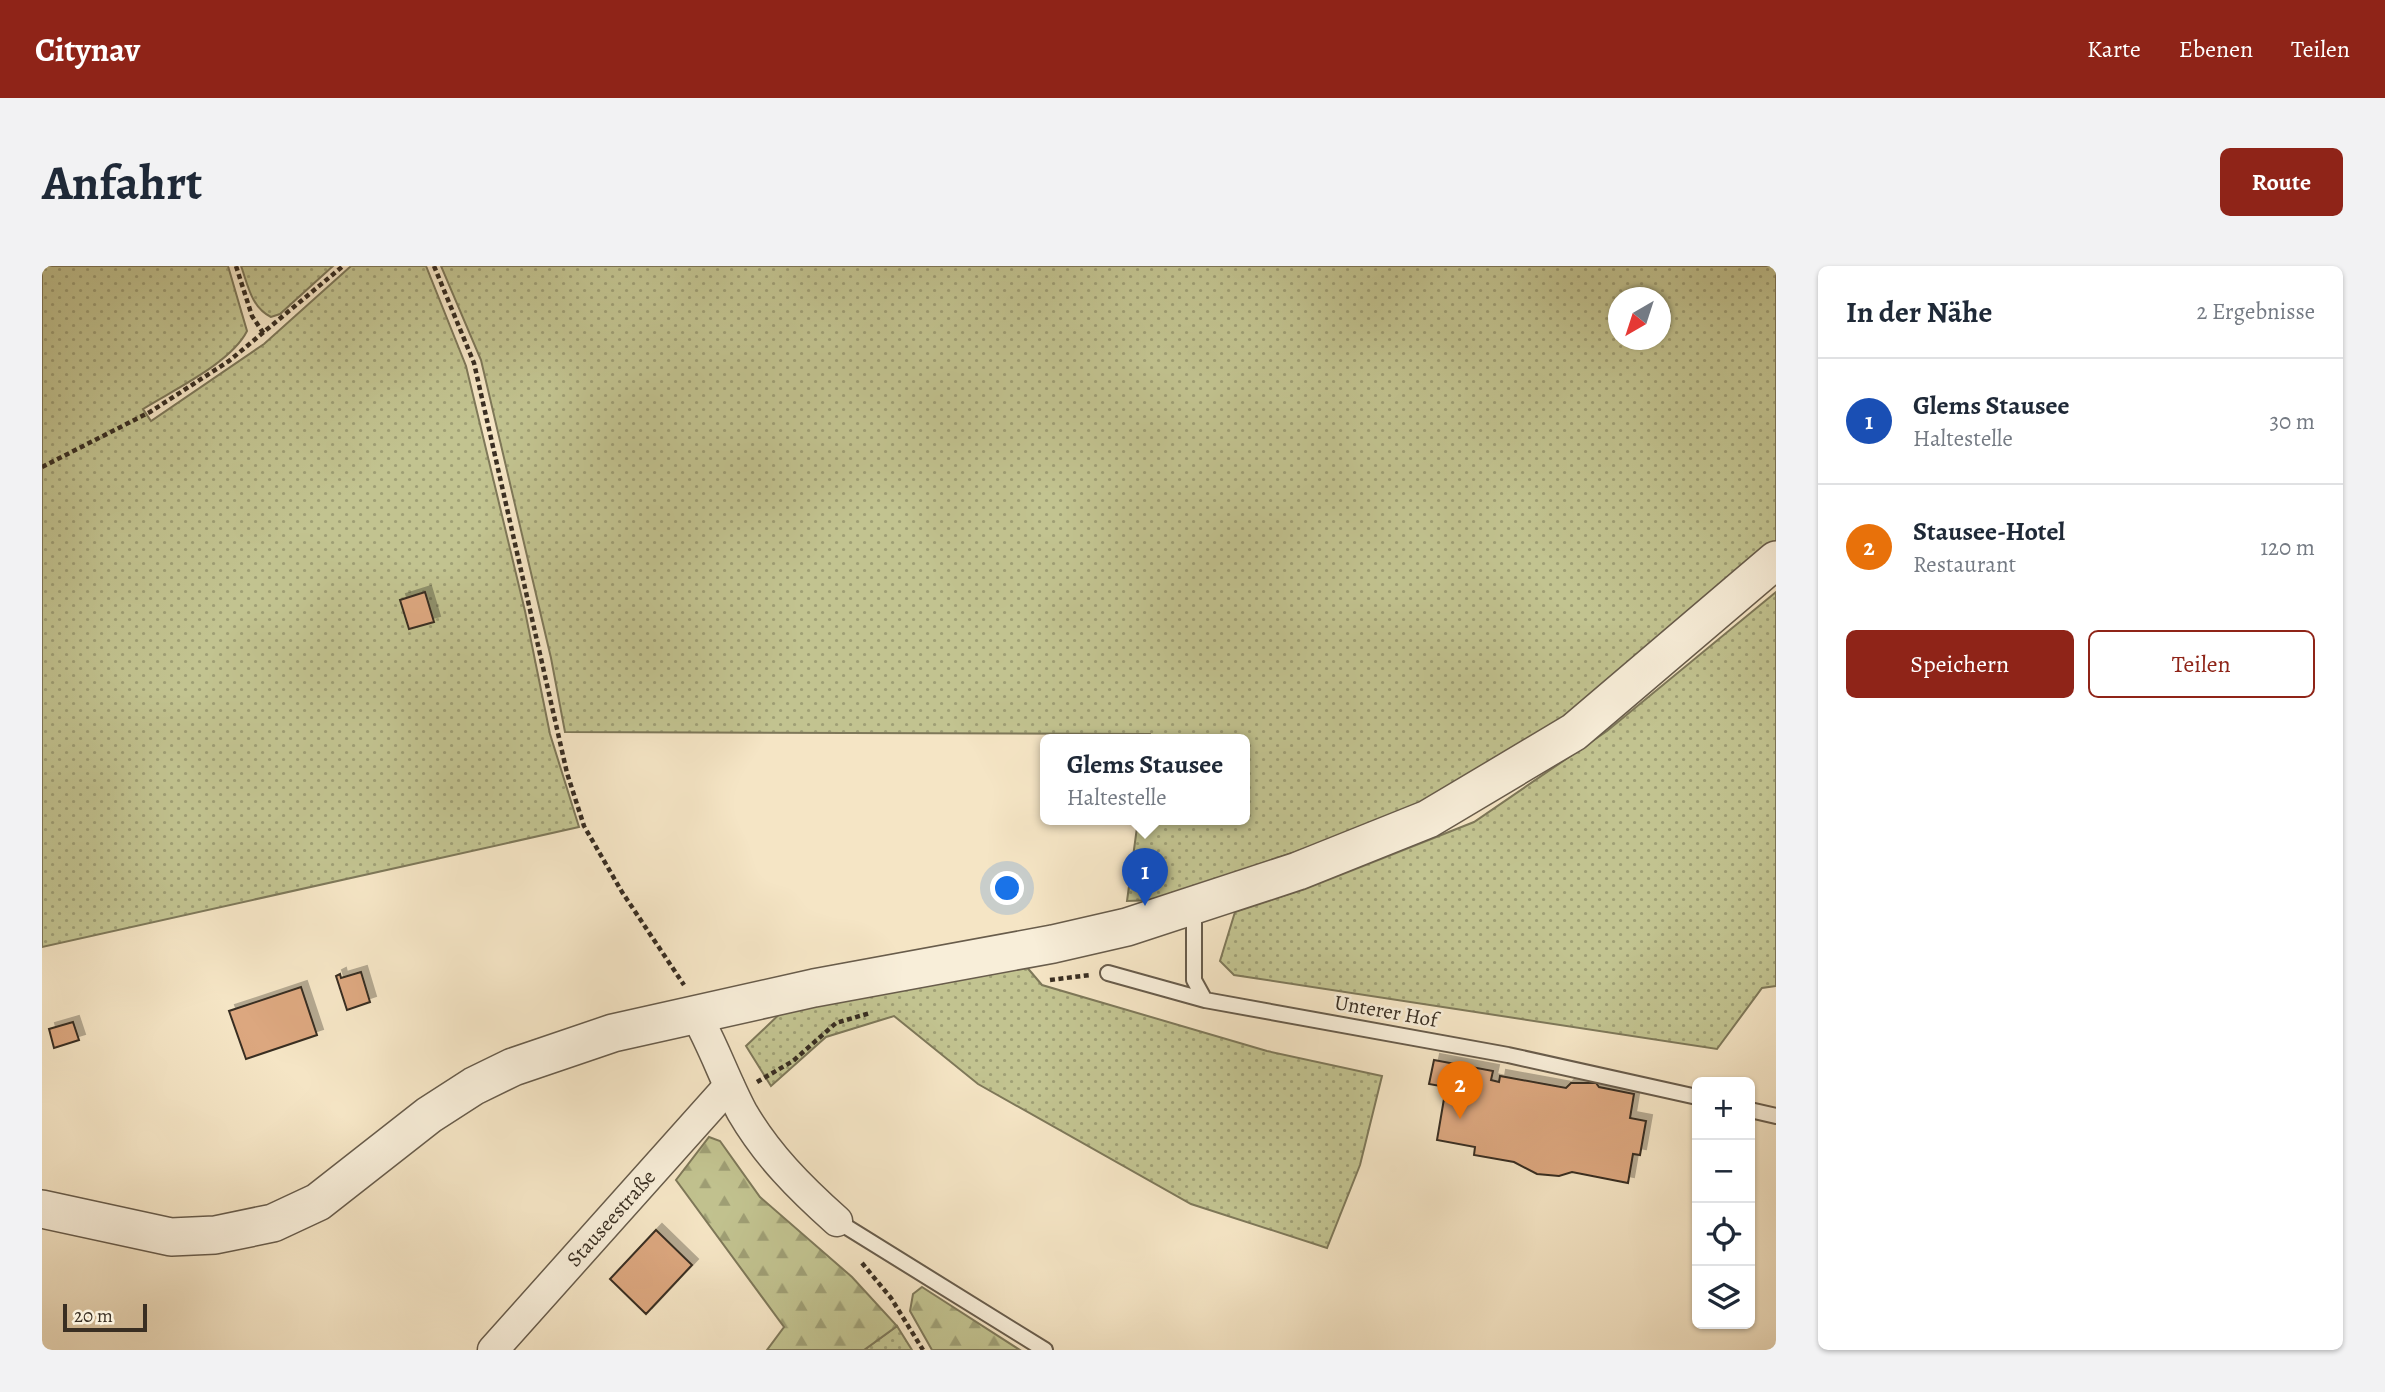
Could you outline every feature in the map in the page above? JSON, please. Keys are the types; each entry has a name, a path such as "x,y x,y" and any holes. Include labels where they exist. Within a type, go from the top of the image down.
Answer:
{"street":[{"path":"42,1209 171,1237 215,1235 273,1223 318,1202 429,1115 474,1086 513,1067 613,1033 814,988 1053,944 1127,927 1298,871 1428,819 1574,732 1776,560"},
{"path":"696,1015 718,1054 729,1086 744,1115 784,1173 837,1221"},
{"name":"Stauseestraße","path":"494,1350 729,1086"}],"lane":[{"path":"1194,905 1194,980 1205,1000"},
{"name":"Unterer Hof","path":"1108,973 1205,1000 1508,1055 1692,1096"},
{"path":"1755,1111 1776,1116"},
{"path":"837,1221 1045,1350"}],"path":[{"path":"236,266 252,316 264,334"},
{"path":"42,467 150,412 229,361 342,266"},
{"path":"434,266 474,363 567,772 584,826 622,892 684,985 696,1015"},
{"path":"1043,981 1108,973"},
{"path":"729,1086 761,1081 793,1061 836,1023 875,1012"},
{"path":"837,1221 848,1244 891,1298 923,1350"}],"green space":[{"path":"42,266 228,266 247,331 239,343 215,365 143,409 151,421 264,344 351,266 426,266 466,366 525,611 550,734 579,827 42,947"},
{"path":"241,266 333,266 280,314 271,317 264,313 255,301"},
{"path":"441,266 1776,266 1776,542 1577,720 1393,818 1156,900 1127,901 1137,825 1250,825 1250,734 565,732 551,658 481,360"},
{"path":"1776,592 1776,986 1762,988 1717,1049 1234,975 1220,961 1235,912 1305,889 1474,822 1607,731"},
{"path":"1025,965 1042,985 1267,1051 1382,1076 1360,1165 1327,1248 1191,1204 978,1084 894,1016 826,1037 771,1086 746,1046 788,1006"},
{"path":"709,1137 720,1141 760,1197 852,1277 897,1326 864,1350 767,1350 784,1327 676,1180"},
{"path":"922,1287 1020,1350 932,1350 910,1311 913,1294"},
{"path":"897,1326 912,1350 864,1350"}],"building":[{"path":"425,592 434,622 409,629 400,600"},
{"path":"361,972 370,1002 347,1010 336,976 340,974 341,978"},
{"path":"301,987 317,1035 246,1059 229,1011"},
{"path":"73,1022 79,1040 54,1048 49,1029"},
{"path":"1434,1060 1493,1071 1491,1080 1499,1082 1500,1076 1566,1088 1571,1083 1596,1083 1599,1087 1634,1094 1630,1118 1646,1121 1640,1155 1633,1154 1628,1183 1572,1172 1559,1176 1537,1174 1514,1162 1474,1155 1475,1147 1437,1140 1446,1087 1429,1084"},
{"path":"656,1230 692,1265 646,1314 610,1279"}],"place":[{"name":"Glems Stausee","path":"1145,906"},
{"name":"Stausee-Hotel","path":"1460,1119"}]}
